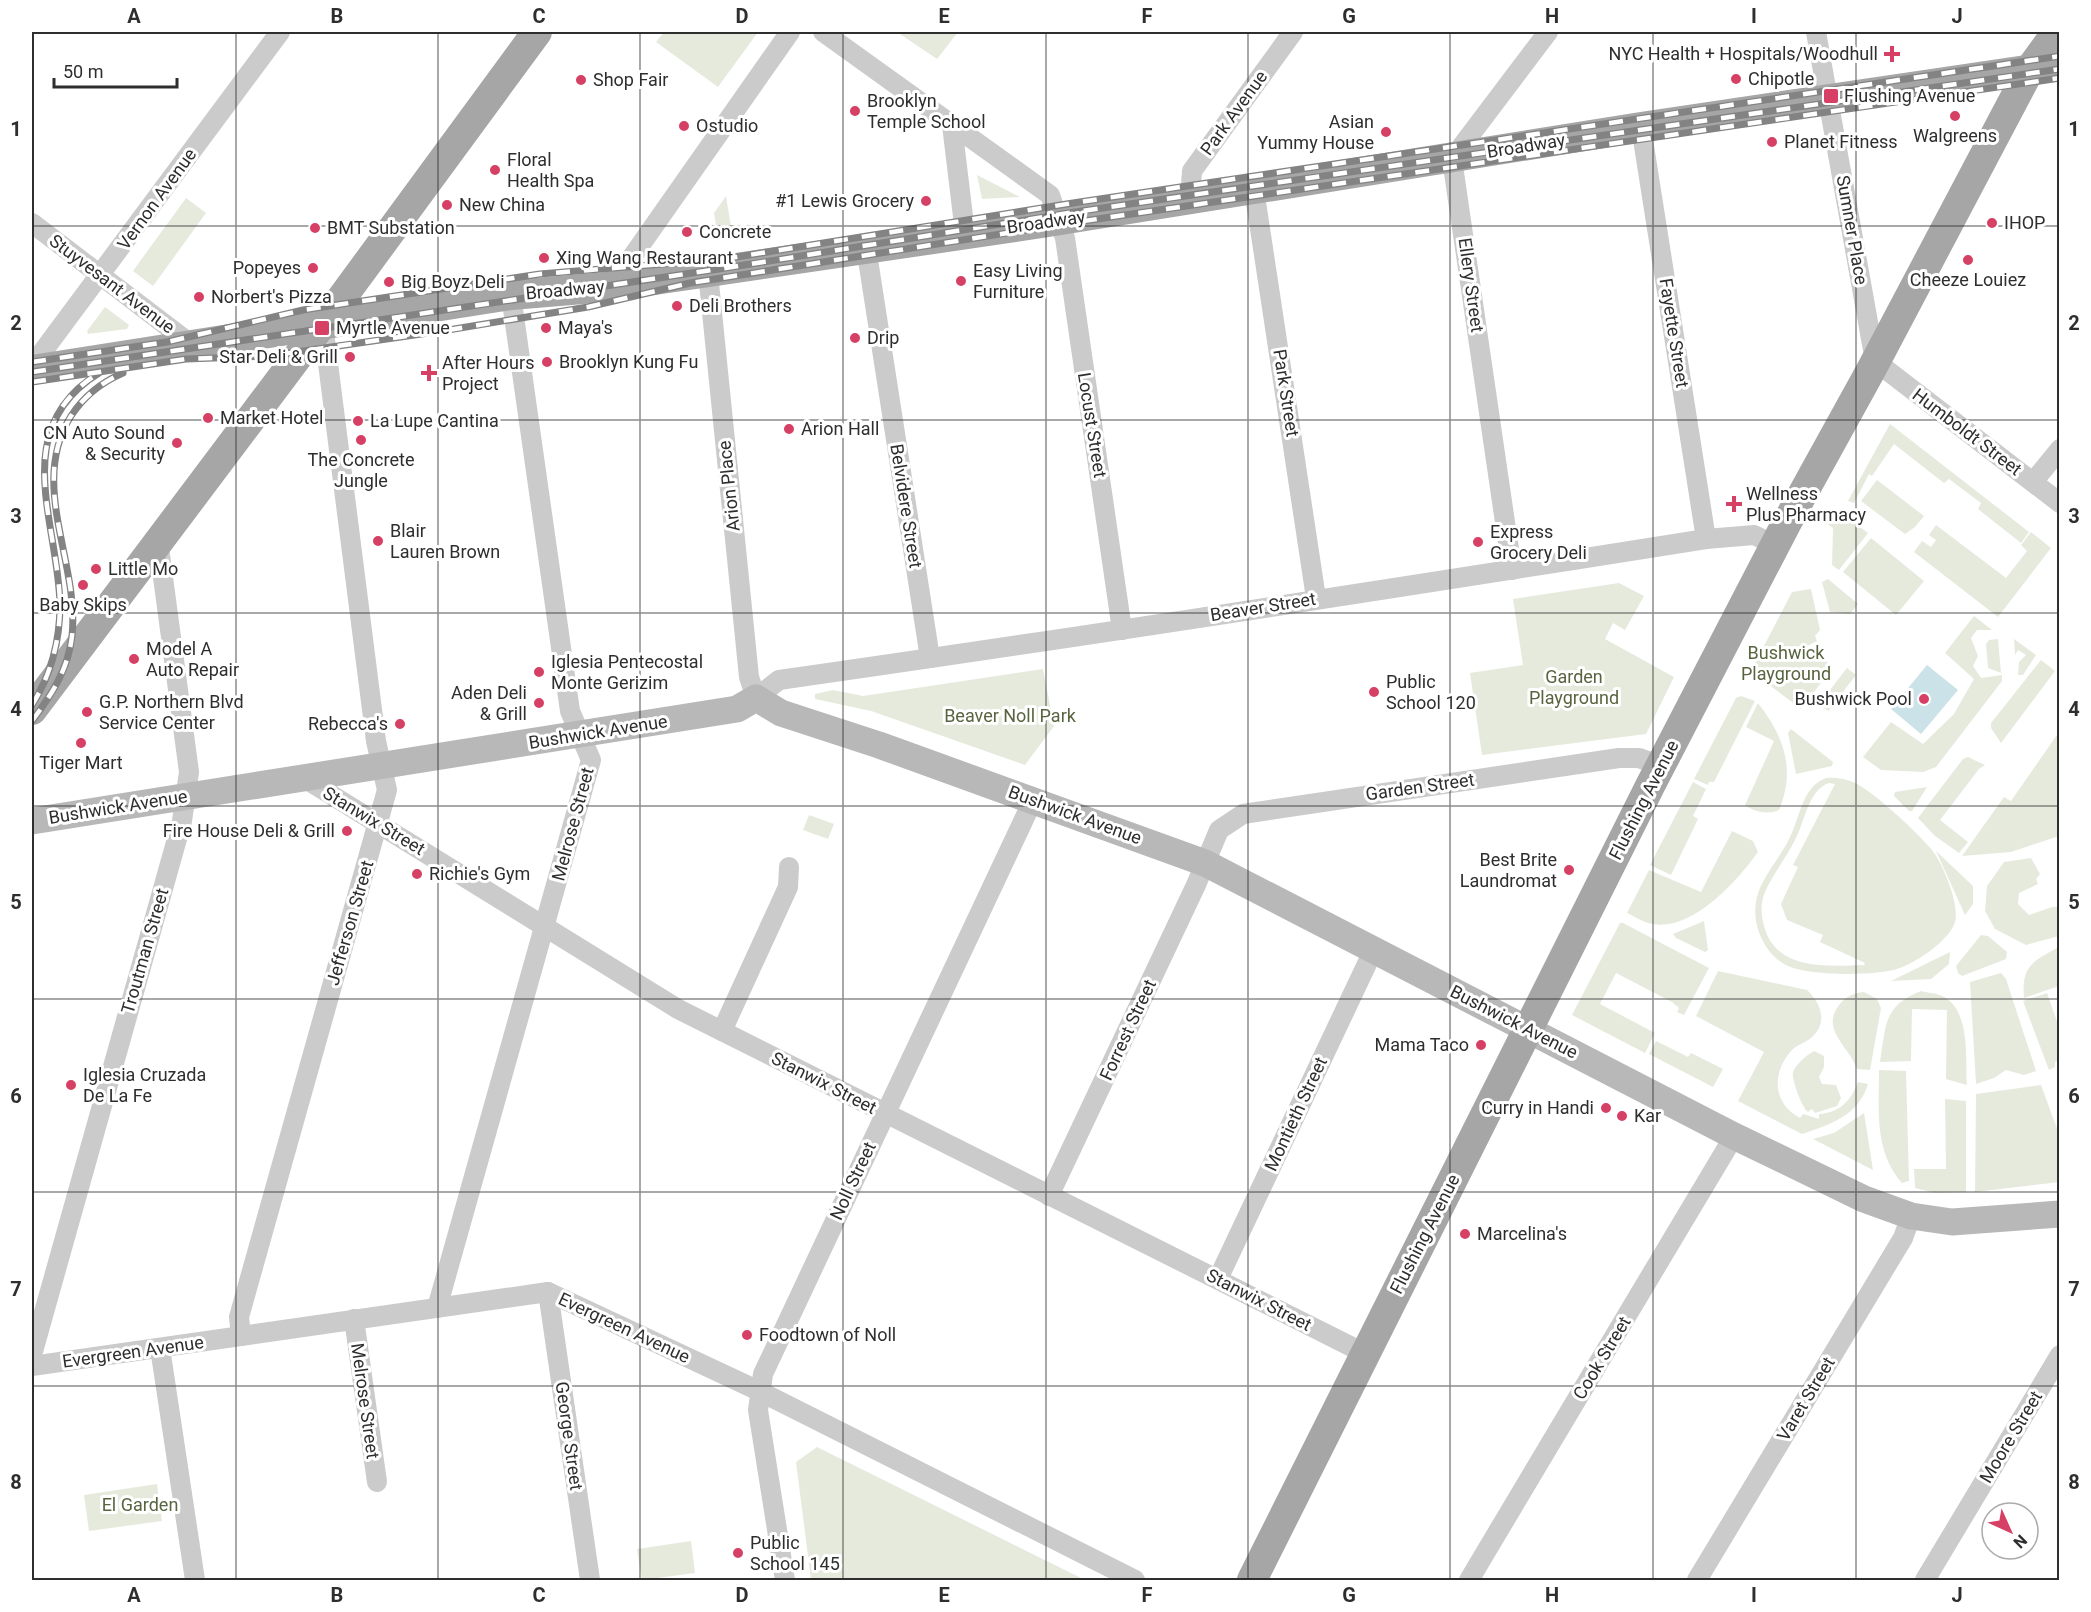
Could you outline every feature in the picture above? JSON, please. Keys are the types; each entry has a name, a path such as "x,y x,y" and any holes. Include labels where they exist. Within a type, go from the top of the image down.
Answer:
{"main road":[{"path":"32,710 322,324 537,32"},
{"name":"Flushing Avenue","path":"1252,1581 1364,1353 1774,545 2030,69 2057,32"},
{"name":"Broadway","path":"32,368 511,295 708,273 866,247 1190,200 1828,98 2060,65"},
{"name":"Bushwick Avenue","path":"32,821 737,709 756,698 781,713 1033,800 1205,863 1734,1136 1864,1199 1911,1216 1952,1222 2060,1214"}],"street":[{"name":"Vernon Avenue","path":"32,368 280,32"},
{"path":"634,283 632,257 790,32"},
{"name":"Locust Street","path":"823,32 1050,195 1065,238 1122,630"},
{"name":"Park Avenue","path":"1190,200 1192,171 1293,32"},
{"path":"1452,159 1548,32"},
{"name":"Sumner Place","path":"1816,32 1875,361"},
{"path":"952,125 958,195 965,233"},
{"name":"Fayette Street","path":"1641,127 1706,540"},
{"name":"Ellery Street","path":"1452,159 1512,570"},
{"name":"Park Street","path":"1254,189 1316,598"},
{"name":"Stuyvesant Avenue","path":"32,223 192,345"},
{"name":"Belvidere Street","path":"866,247 930,658"},
{"name":"Arion Place","path":"708,273 749,677 756,698"},
{"name":"Melrose Street","path":"437,1308 591,760 570,711 511,295"},
{"name":"Jefferson Street","path":"241,1336 239,1317 387,790 375,741 322,324"},
{"name":"Humboldt Street","path":"1875,361 2060,504"},
{"path":"2033,483 2060,449"},
{"name":"Beaver Street","path":"756,698 779,680 1122,630 1316,598 1706,540 1755,535 1774,545"},
{"name":"Troutman Street","path":"32,1355 182,821 186,797 189,772 158,540"},
{"name":"Garden Street","path":"1205,863 1219,830 1243,813 1619,758 1639,758 1660,766"},
{"name":"Stanwix Street","path":"304,778 678,1009 1364,1353"},
{"name":"Noll Street","path":"786,1581 758,1410 763,1374 1033,800"},
{"name":"Forrest Street","path":"1049,1196 1205,863"},
{"path":"722,1031 788,887 789,867"},
{"name":"Montieth Street","path":"1218,1280 1374,950"},
{"name":"Cook Street","path":"1469,1581 1734,1136"},
{"name":"Varet Street","path":"1697,1581 1903,1238 1911,1216"},
{"name":"Evergreen Avenue","path":"32,1366 548,1292 761,1392 1136,1581"},
{"name":"George Street","path":"548,1292 590,1581"},
{"name":"Melrose Street","path":"354,1319 377,1482"},
{"path":"160,1348 195,1581"},
{"name":"Moore Street","path":"1925,1581 2060,1355"}],"green space":[{"path":"664,32 758,32 718,87 656,42"},
{"path":"897,32 958,32 937,59"},
{"path":"977,175 1020,197 982,199"},
{"path":"726,196 732,233 718,236 714,213"},
{"path":"186,198 206,213 153,286 133,271"},
{"path":"105,307 129,325 127,329 88,334 87,331"},
{"path":"1890,424 2029,532 2021,543 1978,509 1981,503 1949,479 1944,483 1894,444 1872,476 1869,474 1854,503 1848,501"},
{"path":"1877,480 1924,516 1905,534 1861,501"},
{"path":"1834,508 1868,533 1839,570 1832,565 1833,528 1826,523"},
{"path":"1936,525 2006,578 2027,551 2021,545 2031,532 2051,548 1998,617 1914,552 1922,541 1931,547 1936,540 1929,535"},
{"path":"1871,538 1924,581 1896,615 1843,572"},
{"path":"1828,579 1858,604 1850,614 1830,612 1822,582"},
{"name":"Garden Playground","path":"1619,583 1644,596 1625,630 1613,623 1605,639 1674,677 1646,734 1482,755 1470,673 1523,665 1513,599"},
{"name":"Bushwick Playground","path":"1811,589 1820,630 1815,636 1817,641 1807,646 1833,667 1801,709 1751,671 1792,592"},
{"path":"1974,616 1992,630 1977,630 1971,638 1978,656 1973,666 1981,678 2002,675 2002,681 1936,767 1923,772 1881,770 1863,757 1891,722 1923,744 1954,714 1974,679 1945,653"},
{"path":"1998,639 2001,673 1988,668 1986,644 1989,640"},
{"path":"2014,639 2036,655 2023,675 2018,675 2019,662 2026,655 2018,650 2015,655"},
{"path":"2041,660 2055,671 2001,743 1991,728 1991,723"},
{"path":"1847,668 1856,675 1828,711 1819,704"},
{"name":"Beaver Noll Park","path":"1043,669 1054,726 1025,765 871,711 815,699 815,694 833,690 863,696"},
{"path":"1741,696 1755,701 1714,782 1709,782 1708,785 1694,779 1736,698"},
{"path":"1758,703 1781,741 1787,767 1787,781 1779,810 1770,812 1757,811 1745,805 1774,741 1746,727"},
{"path":"1791,729 1833,762 1832,766 1796,774 1788,733"},
{"path":"2059,732 2057,773 2059,836 2011,852 1962,856 2004,797 2011,801"},
{"path":"1968,757 1985,765 1979,769 1940,820 1968,842 1959,853 1935,836 1918,818 1963,759"},
{"path":"1826,778 1838,778 1853,782 1865,789 1917,834 1932,850 1941,865 1953,895 1955,922 1939,944 1913,962 1897,969 1873,973 1811,972 1788,966 1779,961 1761,937 1757,927 1755,907 1759,890 1792,833 1806,796 1818,782","holes":["1829,783 1835,784 1793,865 1798,867 1781,904 1787,920 1823,935 1820,942 1865,963 1864,965 1820,965 1793,959 1772,943 1763,920 1762,906 1765,892 1795,840 1812,799 1822,787"]},
{"path":"1693,782 1706,789 1693,816 1698,819 1671,875 1650,865"},
{"path":"1927,787 1912,811 1909,811 1894,796 1895,792"},
{"path":"809,815 834,824 828,839 803,830"},
{"path":"1732,831 1753,841 1758,852 1738,877 1711,903 1680,921 1664,925 1648,923 1627,913 1649,870 1701,892"},
{"path":"1936,851 1973,886 1973,904 1965,915"},
{"path":"2031,858 2040,874 2036,879 2038,884 2019,893 2018,904 2029,915 2052,907 2059,907 2059,936 2026,945 1995,929 1985,911 1987,886 2004,862"},
{"path":"1704,921 1708,950 1705,952 1676,938 1673,934"},
{"path":"1620,923 1709,968 1684,1015 1677,1012 1679,1008 1672,1002 1616,973 1600,1004 1655,1033 1645,1053 1572,1015"},
{"path":"1981,935 1988,936 2007,952 2006,959 1962,976 1958,973 1956,966"},
{"path":"2059,947 2059,986 2024,998 2027,971 2042,956"},
{"path":"1950,952 1949,964 1931,979 1891,981"},
{"path":"1718,971 1807,990 1816,1001 1821,1014 1820,1027 1811,1038 1793,1049 1780,1069 1778,1087 1780,1096 1791,1112 1800,1118 1803,1114 1819,1119 1819,1114 1833,1111 1843,1105 1852,1095 1858,1082 1868,1084 1858,1104 1833,1122 1802,1134 1738,1101 1764,1052 1696,1016"},
{"path":"2001,973 2006,979 2036,1071 2024,1075 2006,1070 1994,1078 1976,1084 1970,982"},
{"path":"1921,991 1944,997 1959,1013 1965,1037 1967,1085 1946,1079 1947,1010 1912,1009 1911,1061 1880,1062 1888,1018 1899,1003"},
{"path":"1864,992 1877,999 1881,1008 1870,1070 1857,1069 1838,1038 1833,1022 1834,1014 1842,1002 1850,996"},
{"path":"2047,993 2059,1027 2059,1060 2055,1062 2055,1067 2049,1070 2023,1001"},
{"path":"1656,1041 1688,1057 1691,1053 1723,1069 1713,1087 1649,1054"},
{"path":"1814,1051 1824,1056 1824,1067 1819,1077 1822,1084 1836,1085 1841,1098 1837,1106 1815,1113 1812,1109 1808,1112 1803,1105 1793,1075 1799,1063"},
{"path":"1879,1070 1906,1071 1909,1181 1902,1183 1893,1171 1882,1144 1879,1115"},
{"path":"2041,1085 2059,1134 2059,1182 1975,1192 1976,1094"},
{"path":"1945,1099 1966,1101 1966,1192 1935,1193 1915,1188 1914,1169 1946,1169"},
{"path":"1864,1113 1873,1170 1813,1139 1834,1133"},
{"path":"817,1447 1085,1580 811,1580 796,1462"},
{"name":"El Garden","path":"157,1484 162,1521 89,1531 84,1495"},
{"path":"691,1541 695,1573 642,1580 637,1549"}],"water":[{"name":"Bushwick Pool","path":"1927,665 1958,690 1921,734 1891,709"}],"railway":[{"path":"32,362 167,342 303,310 540,274 724,259 1073,203 2060,56"},
{"path":"32,372 732,267 1075,212 2060,69"},
{"path":"32,382 186,359 269,356 442,331 588,307 690,283 1077,222 2060,78"},
{"path":"32,705 39,694 53,657 60,617 57,573 47,510 46,449 54,421 71,396 99,373"},
{"path":"32,721 63,671 72,636 69,581 55,497 54,469 59,442 71,416 82,402 101,385 123,373"}],"place":[{"name":"NYC Health + Hospitals/Woodhull","path":"1892,54"},
{"name":"Chipotle","path":"1736,79"},
{"name":"Shop Fair","path":"581,80"},
{"name":"Flushing Avenue","path":"1831,96"},
{"name":"Brooklyn Temple School","path":"855,111"},
{"name":"Walgreens","path":"1955,116"},
{"name":"Ostudio","path":"684,126"},
{"name":"Asian Yummy House","path":"1386,132"},
{"name":"Planet Fitness","path":"1772,142"},
{"name":"Floral Health Spa","path":"495,170"},
{"name":"#1 Lewis Grocery","path":"926,201"},
{"name":"New China","path":"447,205"},
{"name":"IHOP","path":"1992,223"},
{"name":"BMT Substation","path":"315,228"},
{"name":"Concrete","path":"687,232"},
{"name":"Xing Wang Restaurant","path":"544,258"},
{"name":"Cheeze Louiez","path":"1968,260"},
{"name":"Popeyes","path":"313,268"},
{"name":"Easy Living Furniture","path":"961,281"},
{"name":"Big Boyz Deli","path":"389,282"},
{"name":"Norbert's Pizza","path":"199,297"},
{"name":"Deli Brothers","path":"677,306"},
{"name":"Myrtle Avenue","path":"322,328"},
{"name":"Maya's","path":"546,328"},
{"name":"Drip","path":"855,338"},
{"name":"Star Deli & Grill","path":"350,357"},
{"name":"Brooklyn Kung Fu","path":"547,362"},
{"name":"After Hours Project","path":"429,373"},
{"name":"Market Hotel","path":"208,418"},
{"name":"La Lupe Cantina","path":"358,421"},
{"name":"Arion Hall","path":"789,429"},
{"name":"The Concrete Jungle","path":"361,440"},
{"name":"CN Auto Sound & Security","path":"177,443"},
{"name":"Wellness Plus Pharmacy","path":"1734,504"},
{"name":"Blair Lauren Brown","path":"378,541"},
{"name":"Express Grocery Deli","path":"1478,542"},
{"name":"Little Mo","path":"96,569"},
{"name":"Baby Skips","path":"83,585"},
{"name":"Model A Auto Repair","path":"134,659"},
{"name":"Iglesia Pentecostal Monte Gerizim","path":"539,672"},
{"name":"Public School 120","path":"1374,692"},
{"name":"Bushwick Pool","path":"1924,699"},
{"name":"Aden Deli & Grill","path":"539,703"},
{"name":"G.P. Northern Blvd Service Center","path":"87,712"},
{"name":"Rebecca's","path":"400,724"},
{"name":"Tiger Mart","path":"81,743"},
{"name":"Fire House Deli & Grill","path":"347,831"},
{"name":"Best Brite Laundromat","path":"1569,870"},
{"name":"Richie's Gym","path":"417,874"},
{"name":"Mama Taco","path":"1481,1045"},
{"name":"Iglesia Cruzada De La Fe","path":"71,1085"},
{"name":"Curry in Handi","path":"1606,1108"},
{"name":"Kar","path":"1622,1116"},
{"name":"Marcelina's","path":"1465,1234"},
{"name":"Foodtown of Noll","path":"747,1335"},
{"name":"Public School 145","path":"738,1553"}]}
